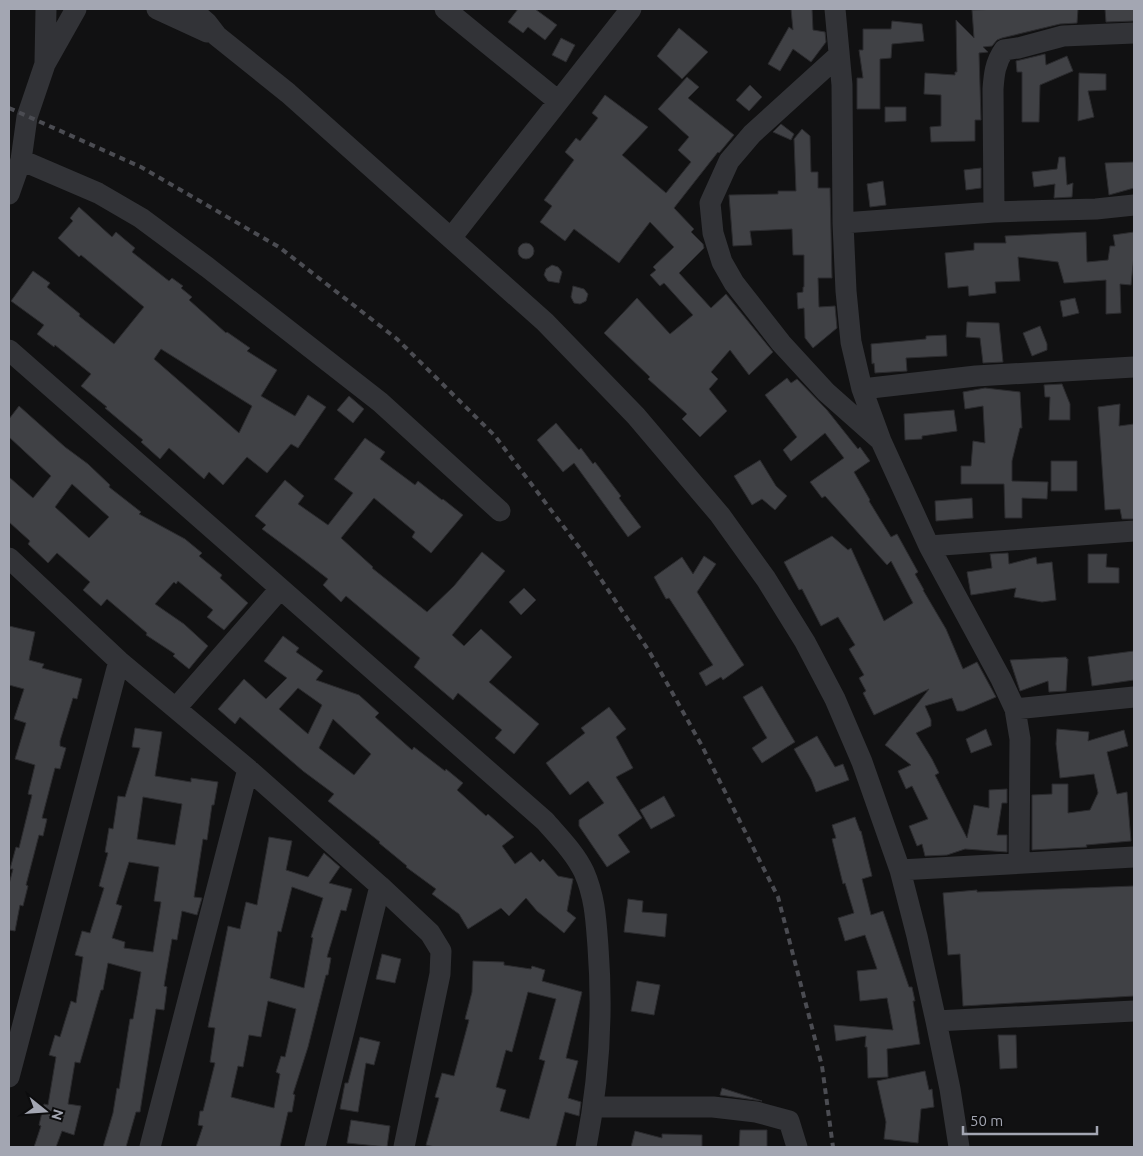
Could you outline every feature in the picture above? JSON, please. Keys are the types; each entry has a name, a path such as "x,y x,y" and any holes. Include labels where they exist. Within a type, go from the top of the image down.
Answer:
{"street":[{"path":"45,64 46,9"},
{"path":"9,194 20,160 27,117 45,64 76,9"},
{"path":"157,9 217,36"},
{"path":"191,9 207,23 217,36 288,93 545,322 636,416 720,515 766,580 805,642 835,699 862,762 900,870 936,1021 950,1089 959,1147"},
{"path":"445,9 558,101"},
{"path":"451,238 631,9"},
{"path":"835,9 842,85 843,223 846,291 851,342 862,389 881,441 928,546 1001,679 1014,709 1020,738 1019,863"},
{"path":"994,212 994,71 998,59 1004,50 1063,36 1134,33"},
{"path":"839,55 752,134 729,161 710,204 713,233 722,262 734,283 782,343 826,392 881,441"},
{"path":"20,160 98,193 142,218 207,266 380,402 500,511"},
{"path":"843,223 994,212 1096,209 1134,205"},
{"path":"9,350 545,821 570,849 584,872 595,905 600,974 599,1051 594,1107 586,1147"},
{"path":"862,389 976,376 1134,367"},
{"path":"928,546 1134,531"},
{"path":"9,558 119,661 248,769 380,886 430,934 442,951 440,974 404,1147"},
{"path":"176,708 280,589"},
{"path":"9,1077 119,661"},
{"path":"1014,709 1134,697"},
{"path":"150,1147 248,769"},
{"path":"900,870 1134,856"},
{"path":"315,1147 380,886"},
{"path":"936,1021 1134,1011"},
{"path":"594,1107 713,1107 756,1112 789,1121 797,1147"}],"building":[{"path":"518,9 535,9 557,25 545,40 528,27 523,33 508,22"},
{"path":"791,9 812,9 813,30 825,32 826,42 811,62 793,49 780,71 768,64 789,27 793,30"},
{"path":"1078,9 1077,23 1060,24 1002,38 997,40 992,46 983,47 988,52 979,53 981,120 975,120 975,141 931,142 930,127 941,126 941,95 924,94 925,73 955,75 955,72 957,72 956,20 974,38 972,10"},
{"path":"1105,9 1134,9 1134,21 1106,22"},
{"path":"892,21 922,24 924,41 892,44 891,58 880,59 880,109 857,109 857,78 863,78 859,50 863,50 863,29 891,29"},
{"path":"679,28 708,52 682,79 657,56"},
{"path":"561,38 575,45 566,62 552,55"},
{"path":"1045,54 1046,65 1067,56 1073,71 1040,85 1039,122 1022,122 1022,72 1017,72 1016,61"},
{"path":"1079,73 1106,74 1106,90 1088,91 1094,117 1078,121"},
{"path":"687,77 699,87 688,98 734,135 718,152 674,208 694,229 691,232 703,244 704,248 679,273 711,308 726,294 773,352 749,375 730,350 711,372 718,379 709,389 727,411 700,437 682,419 687,414 648,379 650,377 604,333 637,298 670,334 693,315 664,283 660,286 650,275 656,270 653,267 674,247 650,222 619,263 574,229 565,241 540,222 552,206 544,200 574,160 565,152 576,138 580,141 598,118 592,113 605,95 648,127 622,155 666,193 691,162 678,150 689,137 658,109"},
{"path":"750,85 762,97 749,111 736,100"},
{"path":"885,107 906,107 906,121 885,122"},
{"path":"781,124 794,134 791,140 773,132"},
{"path":"802,129 810,136 811,172 818,172 818,188 830,188 832,278 818,278 819,307 835,306 837,328 813,348 805,338 804,308 798,309 797,293 803,292 804,287 804,255 793,255 792,229 750,231 752,245 733,246 729,195 778,194 778,191 796,191 794,139"},
{"path":"1059,157 1065,157 1067,185 1073,183 1072,197 1054,198 1055,184 1034,187 1032,172 1057,169"},
{"path":"1134,162 1134,188 1109,195 1105,163"},
{"path":"981,168 981,188 966,190 964,170"},
{"path":"883,181 886,205 870,207 867,184"},
{"path":"79,207 112,237 116,232 135,248 132,252 169,281 172,278 183,286 181,288 192,297 189,300 226,333 250,348 247,351 277,370 261,396 295,416 308,395 326,407 298,448 291,444 267,473 247,457 223,485 209,472 204,479 169,448 160,459 141,442 143,440 81,386 91,374 55,345 54,347 37,334 44,325 11,301 33,271 50,283 47,287 80,314 79,316 114,344 144,307 81,255 79,257 58,238 73,221 70,218","holes":["161,349 252,406 239,433 154,359"]},
{"path":"1086,232 1087,262 1108,260 1110,246 1115,246 1113,235 1134,232 1131,285 1120,284 1121,313 1106,314 1106,280 1064,283 1058,262 1018,257 1020,281 995,282 996,293 969,296 968,286 948,288 945,253 974,250 974,243 1006,243 1005,236"},
{"path":"526,243 532,245 534,251 532,257 526,259 520,257 518,251 520,245"},
{"path":"552,265 558,267 562,272 559,283 548,281 544,275 546,269"},
{"path":"573,286 584,289 588,294 586,301 580,304 574,303 571,297"},
{"path":"1075,298 1079,313 1063,317 1060,301"},
{"path":"967,322 999,323 1003,362 983,363 980,338 966,337"},
{"path":"1040,326 1047,344 1047,350 1032,356 1023,333"},
{"path":"946,335 947,356 906,358 907,371 875,373 874,363 872,364 871,344 926,339 926,336"},
{"path":"787,378 791,383 797,379 827,410 858,449 860,447 870,461 854,472 869,501 891,537 897,534 918,572 915,574 923,590 946,629 963,669 977,662 996,697 963,711 957,711 952,698 925,706 931,720 931,726 916,733 939,773 935,775 967,838 974,805 989,808 989,790 1007,789 1007,803 1002,803 997,835 1007,835 1007,852 965,849 947,855 925,856 922,844 917,846 909,826 928,819 912,786 906,789 898,771 911,765 885,745 929,689 874,715 863,693 866,691 859,678 864,675 849,649 855,645 838,617 821,626 802,589 799,590 784,562 832,536 848,550 851,548 884,621 913,603 891,561 887,565 825,496 822,498 810,482 844,458 825,433 791,461 783,450 797,437 765,395"},
{"path":"1062,384 1070,404 1070,420 1049,420 1050,397 1045,397 1044,385"},
{"path":"985,388 1020,392 1022,428 1020,428 1012,461 1012,481 1048,482 1047,499 1022,498 1022,518 1005,518 1004,484 961,484 961,466 971,466 973,441 985,443 983,406 965,409 963,392"},
{"path":"349,396 364,409 353,423 337,410"},
{"path":"1120,404 1119,426 1134,424 1134,519 1122,519 1120,509 1105,510 1098,407"},
{"path":"19,406 65,447 88,464 110,485 109,487 141,512 139,514 185,539 202,553 199,556 222,575 220,578 248,603 224,630 207,617 213,610 178,581 176,584 174,582 155,604 184,624 208,646 189,669 173,656 175,654 146,635 147,633 107,599 101,606 83,590 90,582 57,553 48,563 28,544 30,541 9,522 9,477 33,498 51,476 9,437 9,419","holes":["72,484 109,517 89,538 55,507"]},
{"path":"954,410 957,431 922,436 922,439 905,440 904,414"},
{"path":"556,423 579,450 581,448 593,464 595,462 621,496 619,498 641,527 628,537 574,463 563,472 537,440"},
{"path":"365,438 385,452 380,459 415,485 418,481 463,515 431,553 412,537 415,532 374,498 341,538 372,568 427,612 454,586 482,552 505,571 452,635 464,646 481,629 512,657 489,682 539,724 514,754 495,738 502,730 458,693 453,700 414,667 420,658 346,596 341,602 323,585 328,579 262,529 266,525 255,516 285,480 304,496 298,504 328,525 353,493 334,479"},
{"path":"760,460 776,486 787,496 775,510 762,499 752,505 734,476"},
{"path":"1051,461 1077,461 1077,491 1051,491"},
{"path":"972,498 973,518 936,521 935,501"},
{"path":"1008,553 1009,564 1036,557 1037,564 1052,562 1056,600 1042,602 1014,597 1016,588 971,595 967,572 992,568 990,554"},
{"path":"1088,554 1107,554 1106,567 1119,568 1119,583 1088,583"},
{"path":"704,556 716,564 697,592 744,665 723,680 721,677 706,686 699,673 713,665 669,598 666,599 654,577 682,557 693,574"},
{"path":"524,588 536,600 521,615 509,602"},
{"path":"9,626 35,632 29,660 44,664 42,668 82,679 77,699 73,698 60,741 60,746 66,748 60,769 55,768 42,818 47,819 43,836 39,835 26,885 28,886 23,906 20,905 15,931 9,930 9,884 13,869 10,869 16,847 19,848 32,795 28,794 35,765 15,759 26,723 14,719 24,689 9,685"},
{"path":"283,636 299,648 296,652 323,671 316,680 359,695 379,713 375,717 412,750 414,747 463,783 457,790 486,816 488,814 514,837 502,846 515,864 531,852 540,862 543,859 558,876 573,879 567,911 576,918 564,933 537,911 526,898 509,916 501,908 468,929 459,914 432,894 436,889 406,867 380,842 328,801 334,794 303,771 240,717 235,724 218,709 244,679 266,699 287,678 264,661","holes":["298,688 322,705 308,734 279,709","333,719 371,754 354,775 319,748"]},
{"path":"1134,651 1134,680 1092,686 1088,657"},
{"path":"1066,657 1068,659 1066,691 1049,692 1048,681 1020,691 1010,660"},
{"path":"762,686 795,742 762,763 752,748 767,738 743,697"},
{"path":"609,707 626,729 616,737 633,768 616,777 642,818 618,835 630,852 607,867 579,826 579,820 604,803 588,781 570,795 546,763 585,733 581,728"},
{"path":"135,728 162,732 155,776 191,782 191,778 218,782 214,805 212,805 207,840 203,839 194,897 202,898 197,915 182,911 177,940 172,939 164,986 167,987 164,1010 156,1009 140,1112 136,1112 126,1147 103,1147 113,1113 117,1088 119,1089 130,1019 133,1019 141,972 108,963 103,990 101,990 80,1063 75,1062 68,1104 81,1106 74,1135 62,1131 56,1147 34,1147 41,1126 39,1125 44,1104 48,1105 56,1057 49,1055 55,1035 60,1037 71,1001 76,1003 83,957 75,955 82,931 90,933 104,888 99,886 108,853 105,852 109,828 113,829 118,796 125,797 140,748 132,747","holes":["143,797 182,804 175,845 137,839","129,862 159,867 154,901 161,902 153,952 124,948 125,942 112,938 122,906 116,904"]},
{"path":"986,729 992,745 971,753 966,739"},
{"path":"1057,729 1089,732 1088,741 1124,730 1128,746 1107,752 1117,794 1127,792 1131,841 1086,845 1087,847 1032,850 1032,795 1052,794 1052,784 1068,784 1068,813 1090,810 1098,793 1094,774 1060,778 1056,744"},
{"path":"817,736 835,767 843,764 849,780 816,792 794,749"},
{"path":"664,796 675,816 651,829 640,810"},
{"path":"855,817 861,831 872,876 862,879 871,915 883,911 909,987 912,987 915,1001 913,1001 920,1044 887,1049 888,1077 868,1078 867,1047 865,1047 866,1036 836,1041 834,1025 893,1030 887,998 860,1001 857,971 877,969 865,935 845,941 838,918 854,913 845,883 843,884 832,839 836,838 832,825"},
{"path":"269,837 292,841 286,870 308,877 324,853 340,867 329,883 352,889 346,911 341,910 327,957 331,958 328,975 326,975 308,1047 293,1094 295,1095 292,1112 288,1112 280,1147 196,1147 203,1126 198,1125 200,1111 203,1111 215,1063 210,1062 215,1028 208,1027 228,926 240,929 246,902 257,905","holes":["292,887 323,898 311,937 313,938 304,988 270,978 278,931 281,932","268,1001 296,1009 285,1057 281,1056 276,1072 280,1074 274,1108 231,1097 238,1066 243,1067 249,1035 261,1037"]},
{"path":"1134,886 1134,996 963,1006 960,954 948,955 943,893 977,890 977,892"},
{"path":"628,899 643,901 642,912 667,914 665,937 624,932"},
{"path":"382,954 401,959 395,983 376,979"},
{"path":"473,961 504,962 504,965 531,969 532,966 545,970 542,981 582,992 566,1058 578,1061 568,1098 581,1102 579,1116 565,1112 556,1147 435,1147 426,1145 439,1098 435,1097 442,1073 454,1076 469,1020 465,1019 472,992","holes":["528,992 556,999 539,1059 545,1061 529,1119 500,1111 506,1090 496,1087 506,1050 512,1052"]},
{"path":"637,981 660,985 654,1015 631,1011"},
{"path":"998,1035 1016,1035 1017,1068 1000,1069"},
{"path":"360,1037 380,1042 374,1065 366,1063 358,1112 340,1109 345,1083 348,1083"},
{"path":"925,1071 929,1090 932,1089 934,1107 921,1109 918,1143 884,1139 886,1122 877,1081"},
{"path":"722,1088 762,1101 720,1095"},
{"path":"351,1120 390,1126 387,1147 347,1143"},
{"path":"740,1130 767,1130 767,1147 739,1147"},
{"path":"635,1131 662,1138 662,1134 702,1135 702,1147 631,1147"}],"railway":[{"path":"9,108 141,167 279,247 397,339 495,436 582,551 649,651 702,746 778,897 822,1066 833,1147"}]}
